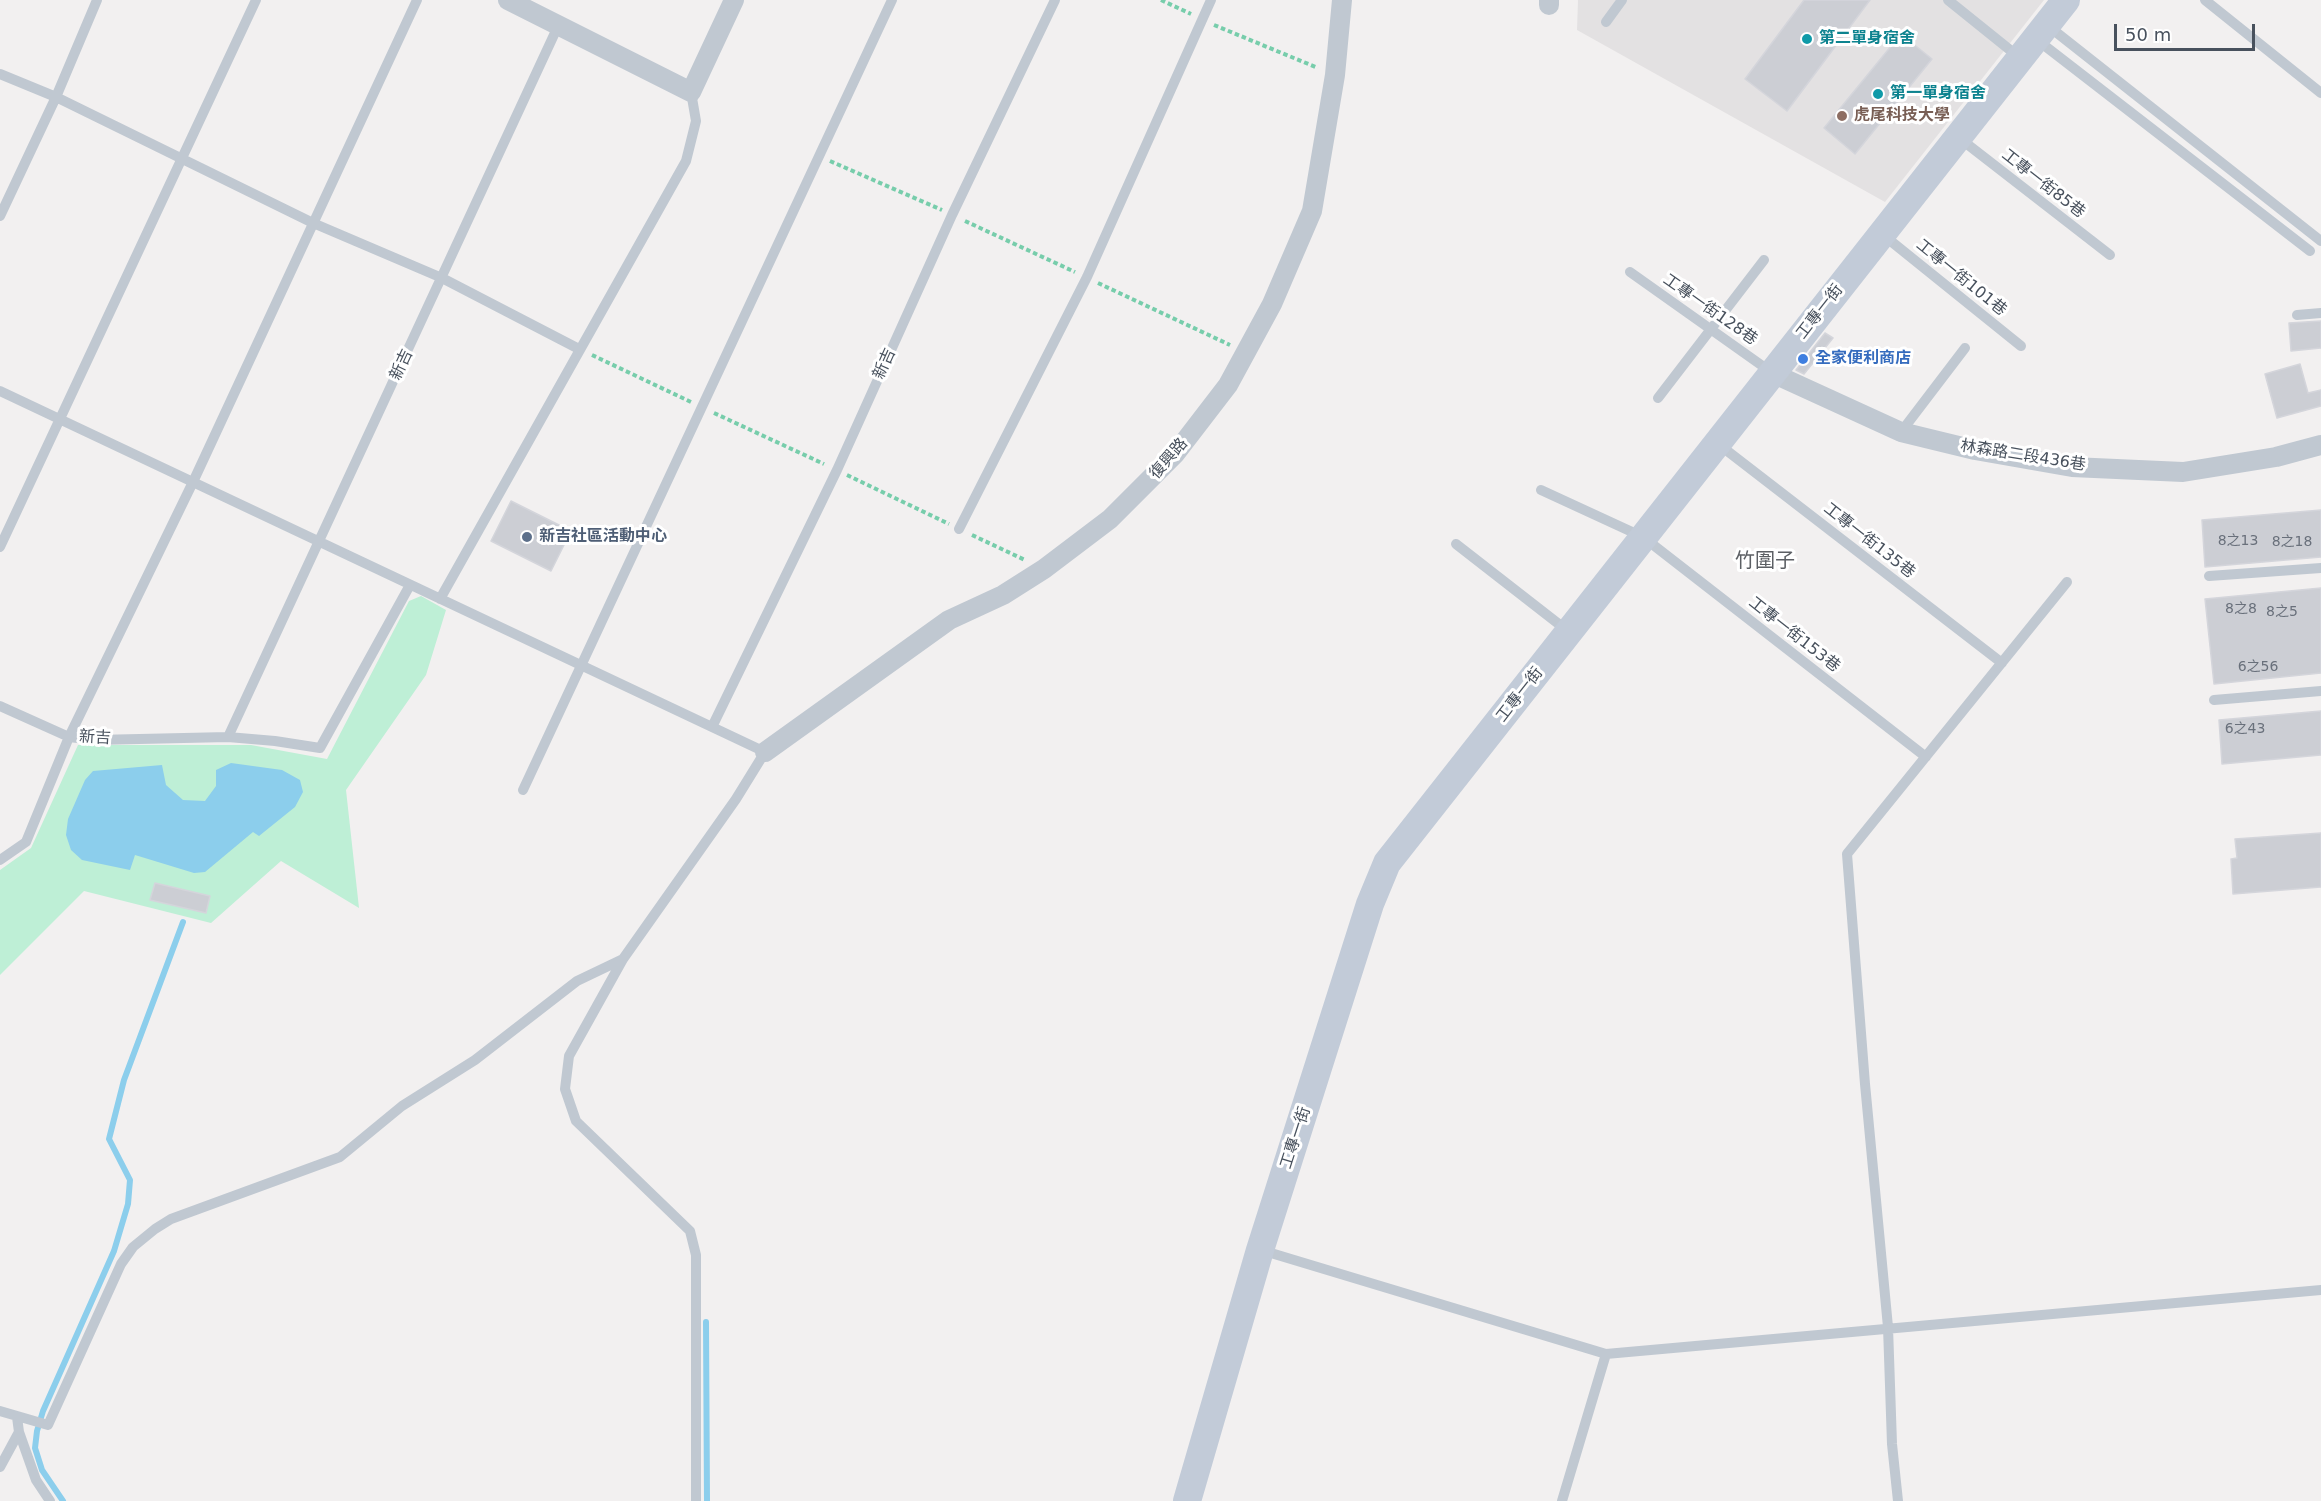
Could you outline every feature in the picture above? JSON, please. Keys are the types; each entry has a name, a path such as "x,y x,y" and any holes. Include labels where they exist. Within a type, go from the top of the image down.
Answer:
{"street":[{"path":"508,0 691,92 734,0"},
{"name":"復興路","path":"765,752 949,620 1003,595 1044,569 1110,519 1175,454 1228,385 1272,304 1312,211 1335,75 1342,0"},
{"name":"工專一街","path":"1187,1501 1260,1250 1370,904 1387,863 2066,0"},
{"name":"林森路二段436巷","path":"1772,373 1901,432 1975,450 2072,466 2183,472 2276,457 2321,445"}],"lane":[{"path":"0,216 56,97 97,0"},
{"path":"0,547 256,0"},
{"name":"新吉","path":"0,860 26,842 69,737 193,482 417,0"},
{"path":"523,790 892,0"},
{"name":"新吉","path":"712,727 837,470 952,215 1055,0"},
{"path":"959,529 1088,278 1211,0"},
{"path":"1606,22 1622,0"},
{"path":"1948,0 2034,40 2321,242"},
{"path":"2205,0 2321,93"},
{"name":"新吉","path":"228,737 559,24"},
{"path":"2034,40 2310,251"},
{"path":"0,74 56,97 313,223 442,278 579,349"},
{"path":"441,599 686,161 696,122 691,92"},
{"name":"工專一街85巷","path":"1958,136 2110,255"},
{"name":"工專一街101巷","path":"1882,234 2021,346"},
{"path":"1658,398 1764,260"},
{"name":"工專一街128巷","path":"1630,272 1772,373"},
{"path":"2297,315 2321,313"},
{"path":"1901,432 1965,348"},
{"path":"0,391 765,752 736,799 623,959 569,1056 565,1089 576,1121 690,1231 696,1255 696,1501"},
{"name":"工專一街135巷","path":"1717,443 2002,663"},
{"name":"工專一街153巷","path":"1541,490 1642,537 1926,757"},
{"path":"1456,544 1569,633"},
{"path":"2209,576 2321,568"},
{"path":"1898,1501 1892,1444 1888,1327 1865,1084 1847,854 2067,582"},
{"name":"新吉","path":"0,706 69,737 95,740 228,737 320,748 410,585"},
{"path":"2214,700 2321,691"},
{"path":"0,1411 48,1425 121,1264 133,1247 155,1228 171,1219 340,1157 402,1106 475,1060 577,981 623,959"},
{"path":"1260,1250 1606,1354 2321,1290"},
{"path":"1562,1501 1606,1354"},
{"path":"17,1417 19,1432 36,1480 50,1501"},
{"path":"0,1467 19,1432"}],"path":[{"path":"1161,0 1335,75"},
{"path":"819,156 952,215 1246,353"},
{"path":"579,349 1044,569"}],"shaded area":[{"name":"虎尾科技大學","path":"1578,0 2044,0 1885,202 1577,30"}],"green space":[{"path":"421,596 446,610 426,675 346,790 359,908 281,861 211,923 84,891 0,975 0,870 31,848 78,745 251,745 327,759 409,601"}],"water":[{"path":"231,763 282,770 300,780 303,792 295,807 259,836 253,832 205,872 194,873 135,855 130,870 82,860 71,850 66,835 68,819 85,780 93,771 162,765 166,785 183,800 205,801 216,786 216,770"}],"building":[{"name":"第二單身宿舍","path":"1804,0 1870,0 1787,111 1745,79"},
{"name":"第一單身宿舍","path":"1901,34 1932,59 1855,154 1824,128"},
{"path":"2321,321 2321,348 2291,351 2289,323"},
{"path":"1825,333 1833,338 1804,374 1796,370"},
{"path":"2300,364 2308,393 2321,390 2321,406 2277,418 2265,374"},
{"name":"新吉社區活動中心","path":"511,501 571,531 551,571 491,541"},
{"path":"2321,510 2321,557 2205,567 2202,520"},
{"path":"2321,588 2321,673 2214,684 2205,599"},
{"path":"2321,711 2321,755 2222,764 2219,720"},
{"path":"2321,833 2321,887 2233,894 2231,859 2237,858 2235,839"},
{"path":"155,883 210,896 206,913 150,900"}],"waterway":[{"path":"63,1501 42,1470 35,1448 37,1431 43,1411 114,1251 128,1204 130,1180 109,1139 124,1080 183,922"},
{"path":"706,1322 707,1501"}],"place":[{"name":"第二單身宿舍","path":"1807,39"},
{"name":"第一單身宿舍","path":"1878,94"},
{"name":"虎尾科技大學","path":"1842,116"},
{"name":"全家便利商店","path":"1803,359"},
{"name":"新吉社區活動中心","path":"527,537"}],"district":[{"name":"竹圍子","path":"1765,562"}]}
